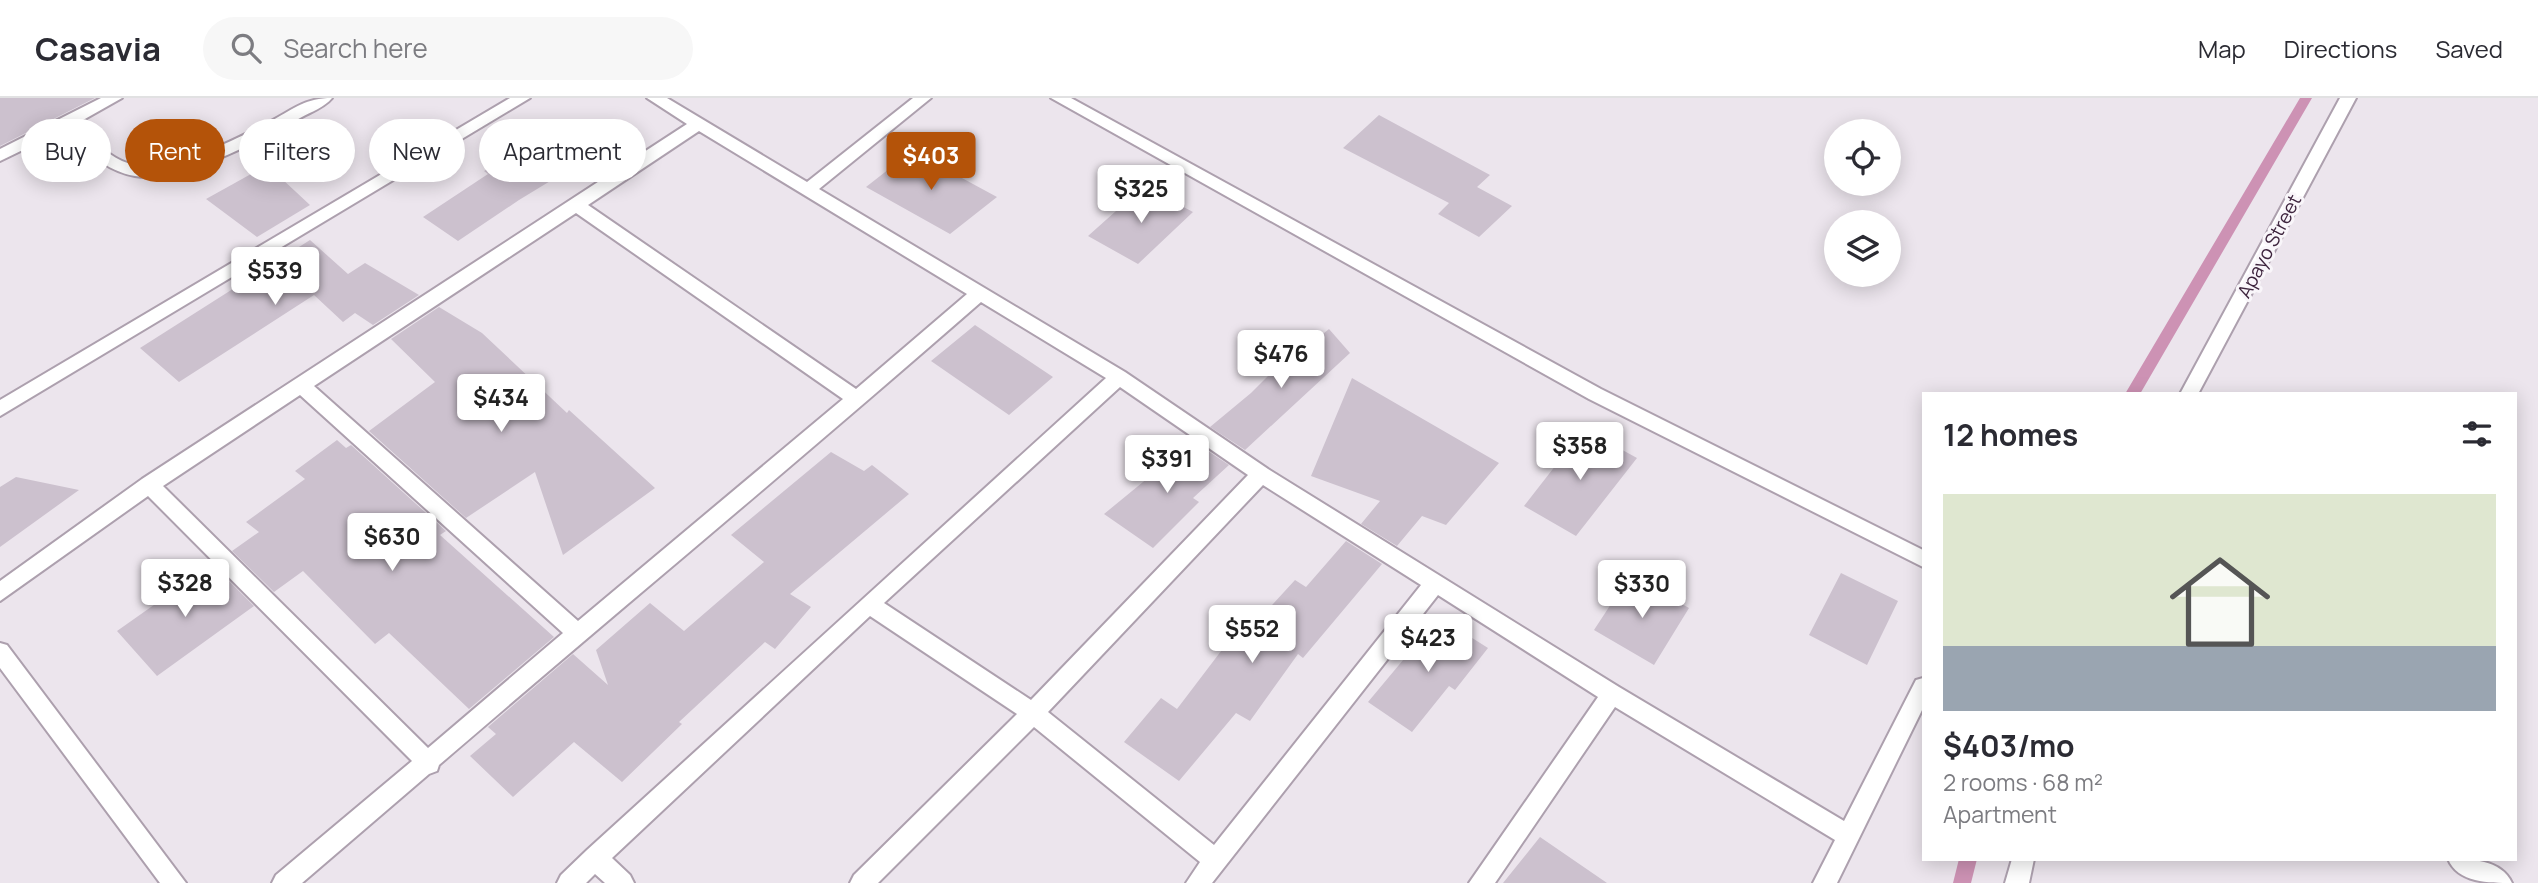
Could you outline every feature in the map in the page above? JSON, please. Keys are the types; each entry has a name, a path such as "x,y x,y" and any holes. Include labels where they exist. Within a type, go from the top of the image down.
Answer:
{"street":[{"path":"74,119 114,98"},
{"path":"111,161 117,166 144,171 170,169 257,135 324,98"},
{"path":"0,409 522,98"},
{"path":"655,98 1119,377 1261,474 1612,694 1847,835"},
{"path":"808,188 923,98"},
{"path":"1059,98 1595,394 1922,558"},
{"name":"Apayo Street","path":"2190,392 2348,98"},
{"path":"0,592 149,485 699,124"},
{"path":"0,156 21,146"},
{"path":"576,205 858,400"},
{"path":"284,883 429,764 577,633 858,400 981,292"},
{"path":"569,883 869,604 1119,377"},
{"path":"301,385 577,633"},
{"path":"862,883 1033,713 1261,474"},
{"path":"149,485 429,764"},
{"path":"1198,883 1436,582"},
{"path":"869,604 1033,713 1215,860"},
{"path":"0,652 174,883"},
{"path":"1825,883 1922,689"},
{"path":"1481,883 1612,694"},
{"path":"595,858 622,883"},
{"path":"2462,861 2500,883"}],"building":[{"path":"0,98 95,98 53,119 21,119 21,135 0,146"},
{"path":"1379,115 1490,175 1477,187 1512,206 1479,237 1438,214 1449,203 1343,148"},
{"path":"912,151 997,197 950,234 866,187"},
{"path":"479,180 549,182 458,241 423,217"},
{"path":"239,181 285,182 310,205 257,237 206,199"},
{"path":"1144,186 1193,212 1138,264 1088,236"},
{"path":"310,240 348,274 365,263 419,295 373,325 355,313 343,322 314,295 179,382 140,348"},
{"path":"439,307 482,333 567,413 569,410 655,488 563,555 535,472 466,518 369,431 435,382 391,339"},
{"path":"975,325 1053,377 1009,415 931,361"},
{"path":"1329,329 1350,353 1245,450 1210,427 1251,393 1302,342 1308,346"},
{"path":"1352,378 1499,463 1446,525 1422,516 1397,546 1361,524 1380,501 1311,476"},
{"path":"1584,429 1637,458 1576,536 1524,506"},
{"path":"337,440 346,448 351,445 446,531 440,535 554,637 469,709 389,633 375,644 303,571 274,592 232,551 259,532 246,522 305,479 295,471"},
{"path":"1193,441 1229,465 1193,498 1199,502 1153,548 1104,514"},
{"path":"831,452 864,471 872,465 909,494 790,594 811,607 775,649 765,642 679,722 682,724 622,782 574,742 513,797 470,756 496,734 488,727 573,654 608,685 596,650 650,603 684,631 764,562 731,535"},
{"path":"16,477 79,490 0,547 0,487"},
{"path":"1346,541 1382,564 1303,658 1298,654 1250,721 1236,713 1179,781 1124,742 1161,698 1177,709 1234,634 1242,638 1295,580 1306,587"},
{"path":"212,564 254,606 157,676 117,631"},
{"path":"1841,573 1898,601 1867,665 1809,635"},
{"path":"1630,575 1689,608 1654,665 1594,630"},
{"path":"1439,617 1488,648 1455,690 1449,686 1412,732 1368,702"},
{"path":"1540,837 1607,883 1503,883"}],"waterway":[{"path":"2133,392 2306,98"},
{"path":"1962,883 1968,861"}]}
